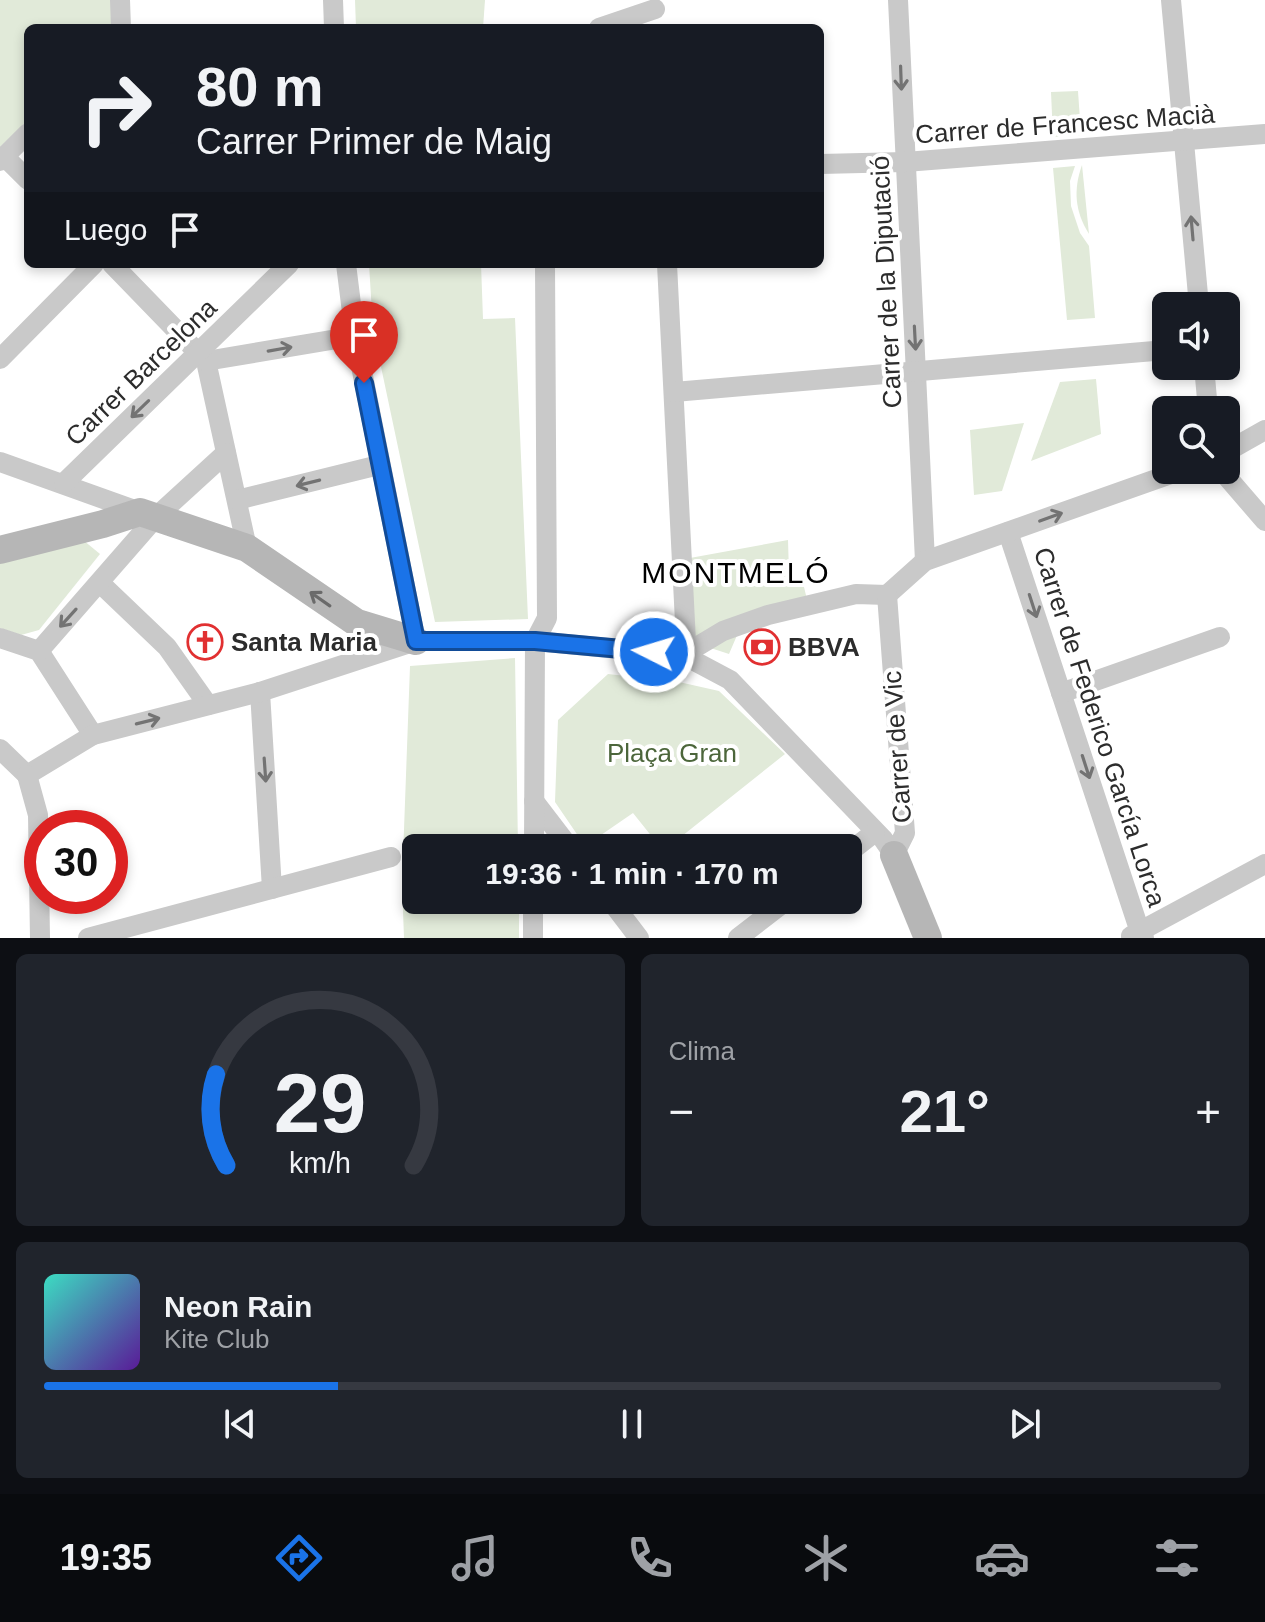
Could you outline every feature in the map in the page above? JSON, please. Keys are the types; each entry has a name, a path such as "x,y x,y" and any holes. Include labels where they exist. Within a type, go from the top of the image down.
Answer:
{"street":[{"path":"120,0 121,24"},
{"path":"333,0 334,24"},
{"name":"Carrer de la Diputació","path":"898,0 925,561"},
{"path":"1171,0 1198,292"},
{"path":"613,24 655,12"},
{"name":"Carrer de Francesc Macià","path":"824,164 905,162 1265,134"},
{"path":"24,137 2,158 24,177"},
{"path":"0,359 90,268"},
{"path":"116,268 201,358 247,548"},
{"name":"Carrer Barcelona","path":"64,483 201,358 285,268"},
{"path":"346,268 355,336 379,465 416,641"},
{"path":"534,834 535,641 547,618 545,268"},
{"path":"667,268 686,642 683,655"},
{"path":"201,358 355,336"},
{"path":"674,392 1152,351"},
{"path":"1240,444 1265,430"},
{"path":"39,651 100,583 148,514 226,453"},
{"path":"0,462 247,548 357,623 416,641 535,641 683,655 730,680 894,855"},
{"path":"237,500 379,465"},
{"path":"683,655 723,631 768,615 856,594 887,595 925,561 1152,481"},
{"path":"1233,484 1265,521"},
{"path":"0,550 148,514"},
{"name":"Carrer de Federico García Lorca","path":"1008,532 1137,936"},
{"path":"100,583 167,647 208,705"},
{"name":"Carrer de Vic","path":"887,595 905,833 894,855 928,938"},
{"path":"356,660 365,644 357,623"},
{"path":"1061,693 1220,637"},
{"path":"0,638 39,651 93,735"},
{"path":"27,775 93,735 260,692 416,641"},
{"path":"260,692 272,889"},
{"path":"0,749 27,775 38,815 40,938"},
{"path":"534,801 559,834"},
{"path":"862,842 875,832"},
{"path":"88,938 391,857"},
{"path":"1137,936 1264,866"},
{"path":"533,914 533,938"},
{"path":"621,914 639,938"},
{"path":"738,938 769,914"}],"green space":[{"path":"0,0 112,0 113,24 24,24 24,124 0,147"},
{"path":"355,0 485,0 483,24 356,24"},
{"path":"1078,91 1081,135 1053,137 1051,92"},
{"path":"1082,165 1089,234 1077,201 1077,183"},
{"path":"1075,166 1070,181 1071,206 1080,233 1089,246 1095,318 1067,320 1053,168"},
{"path":"369,268 481,268 483,319 515,318 528,619 435,622 373,329"},
{"path":"1096,379 1101,434 1031,461 1060,382"},
{"path":"1024,423 1002,491 974,495 970,430"},
{"path":"77,535 100,554 39,630 21,635 0,628 0,557"},
{"path":"788,540 789,573 804,587 810,612 738,633 729,654 680,638 679,560"},
{"path":"515,658 518,834 404,834 410,666"},
{"name":"Plaça Gran","path":"608,674 679,682 719,691 785,754 685,834 650,834 633,813 602,834 577,834 555,802 558,720"},
{"path":"403,914 519,914 519,938 404,938"}],"place":[{"name":"Santa Maria","path":"205,642"},
{"name":"BBVA","path":"762,647"}],"district":[{"name":"MONTMELÓ","path":"736,573"}],"route":[{"path":"364,383 416,641 535,641 654,652"}]}
